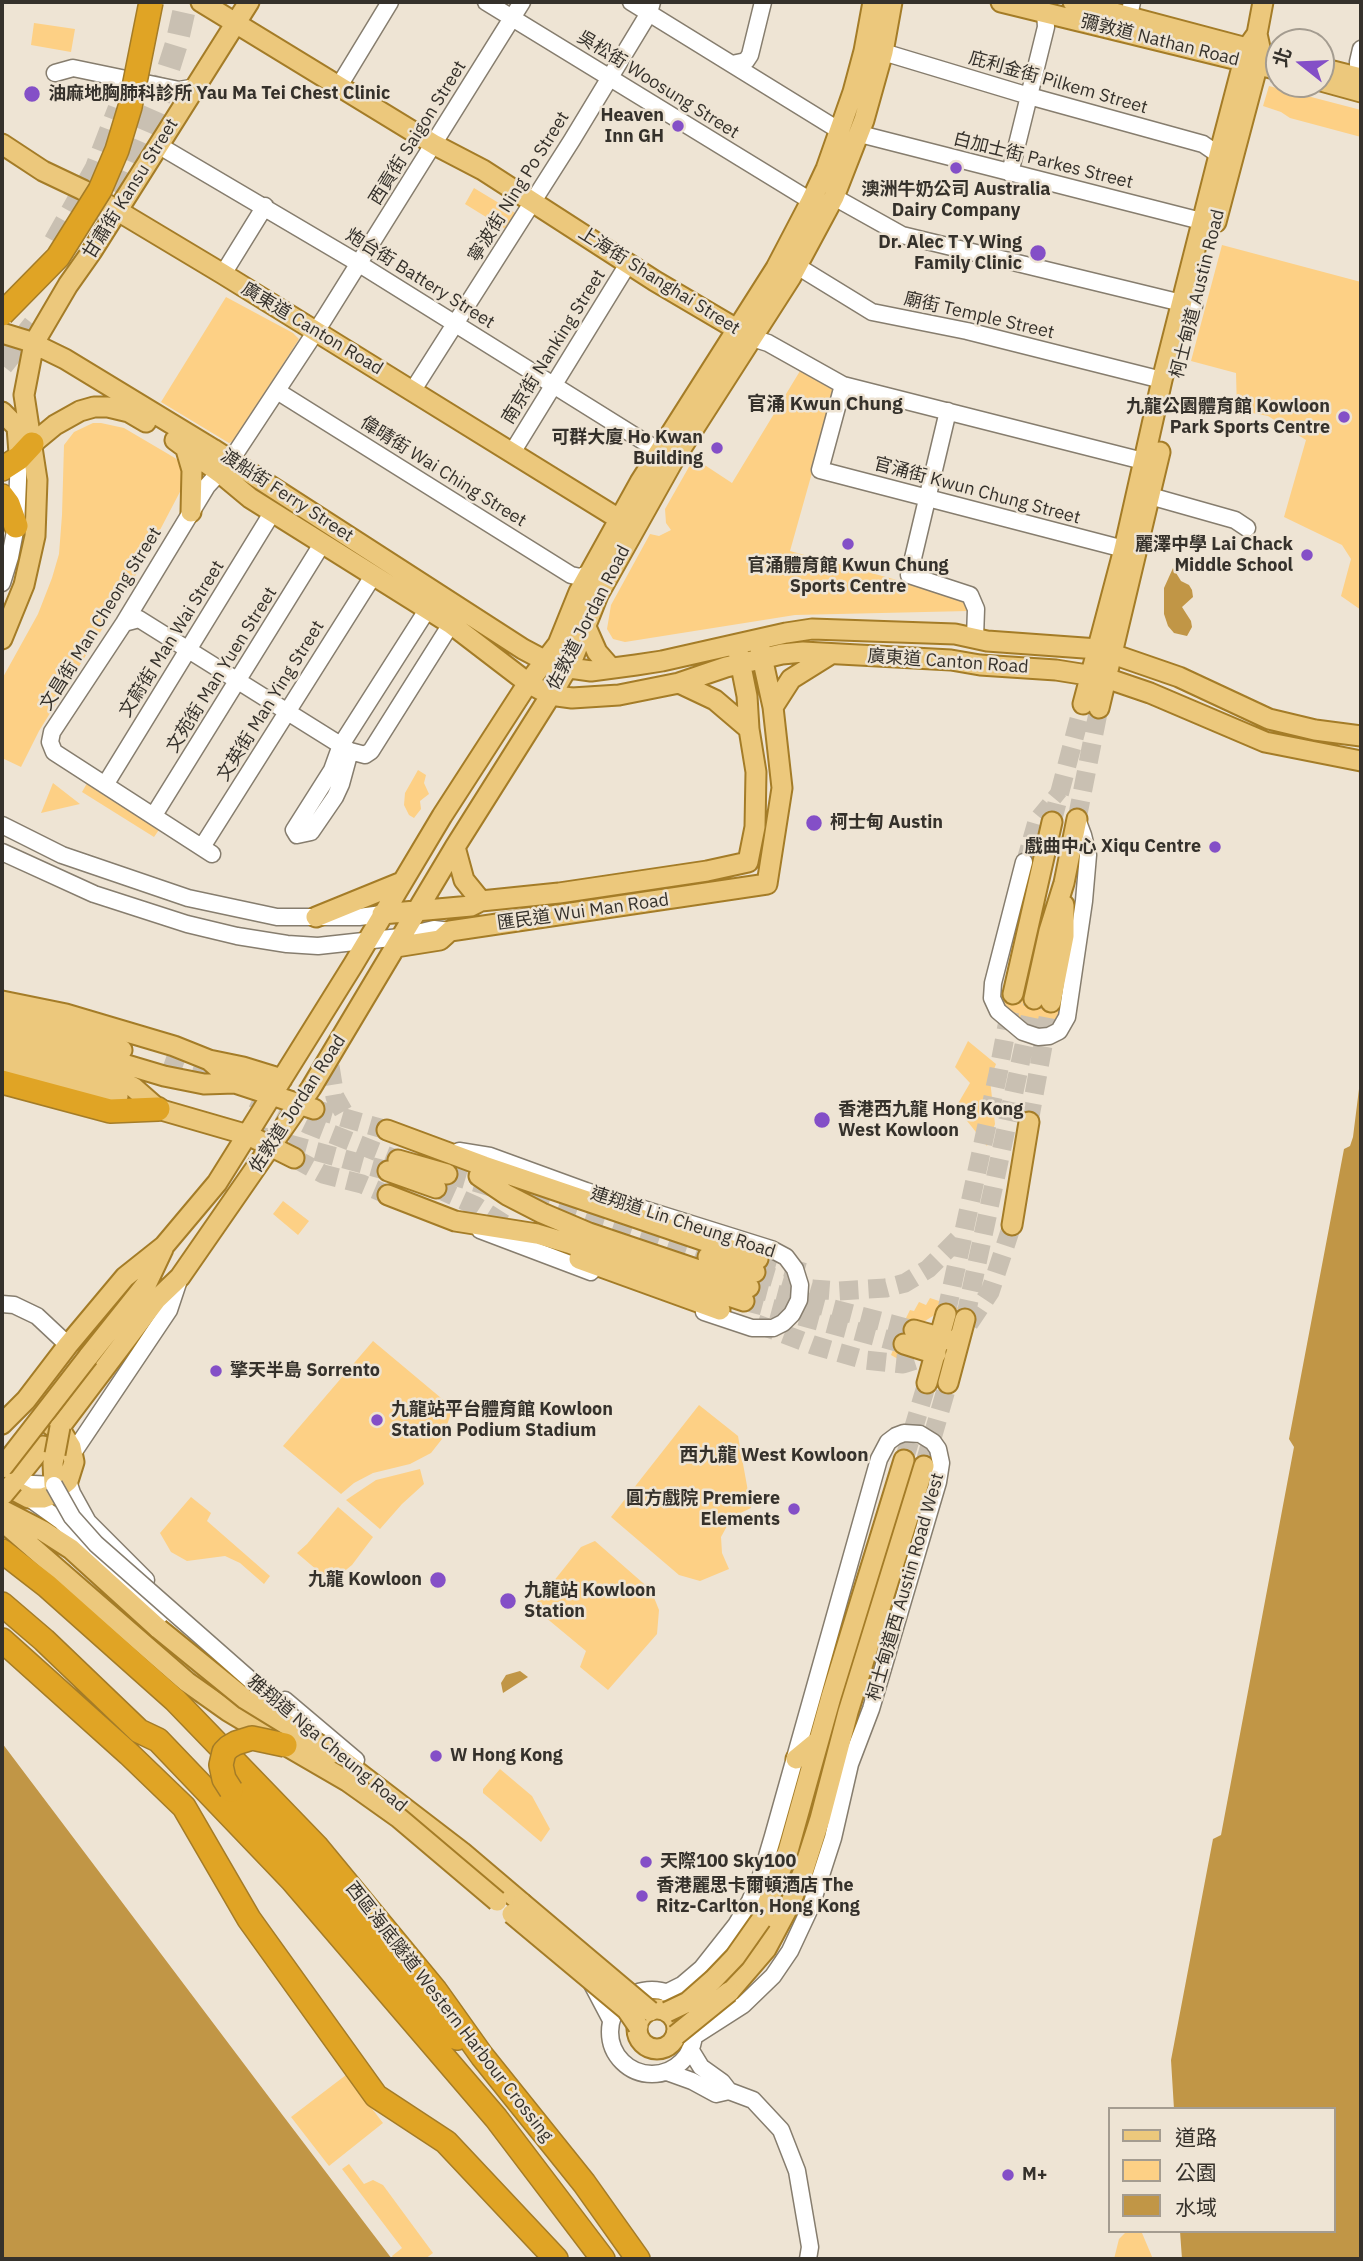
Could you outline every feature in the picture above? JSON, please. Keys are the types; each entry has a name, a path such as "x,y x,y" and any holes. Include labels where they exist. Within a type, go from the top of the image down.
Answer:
{"highway":[{"path":"2,299 40,266 68,231 94,187 123,105 142,2"},
{"path":"2,314 52,264 89,211 109,171 130,107 150,2"},
{"path":"2,327 26,291"},
{"path":"2,496 16,526"},
{"path":"2,1082 110,1111 158,1109"},
{"name":"西區海底隧道 Western Harbour Crossing","path":"2,1551 47,1586 175,1700 344,1878 435,1990 482,2056 584,2183 638,2259"},
{"path":"2,1604 44,1640 139,1731 158,1740 282,1854 449,2033 482,2056"},
{"path":"2,1640 184,1807 249,1919 369,2088 384,2102 446,2142 556,2259"},
{"path":"282,1854 231,1790 220,1765 224,1752 243,1740 291,1738"},
{"name":"西區海底隧道 Western Harbour Crossing","path":"282,1854 326,1917 496,2118 603,2259"}],"main road":[{"name":"上海街 Shanghai Street","path":"209,2 236,22 339,86 435,145 483,170 628,264 744,334"},
{"name":"甘肅街 Kansu Street","path":"18,457 24,395 34,343 248,2"},
{"name":"佐敦道 Jordan Road","path":"4,1482 88,1357 147,1283 164,1247 217,1183 442,816 528,683 558,644 576,598 659,451 797,266 834,197 850,132 873,2"},
{"name":"佐敦道 Jordan Road","path":"4,1482 60,1427 156,1300 180,1277 268,1152 307,1107 398,942 566,668 598,595 744,334 811,201 850,132 883,52 892,2"},
{"name":"彌敦道 Nathan Road","path":"1001,2 1258,53"},
{"name":"彌敦道 Nathan Road","path":"1073,2 1131,9 1258,53"},
{"name":"柯士甸道 Austin Road","path":"1099,677 1124,549 1151,463 1209,223 1258,53 1263,2"},
{"name":"柯士甸道 Austin Road","path":"1209,223 1219,155 1258,53"},
{"path":"1335,73 1360,82"},
{"path":"1335,81 1360,82"},
{"name":"廣東道 Canton Road","path":"2,144 223,274 620,519"},
{"name":"柯士甸道 Austin Road","path":"1105,651 1150,496 1151,463 1162,380 1188,304"},
{"name":"渡船街 Ferry Street","path":"2,334 34,343 65,359 225,466 544,662 566,668"},
{"name":"渡船街 Ferry Street","path":"18,457 55,425 80,411 108,407 129,412 185,446 225,466 250,498 451,624 528,683"},
{"path":"2,412 17,427 18,457 37,489 35,536 12,594 2,639"},
{"path":"185,446 192,470 191,512"},
{"path":"586,627 597,652 611,668"},
{"name":"廣東道 Canton Road","path":"528,683 550,695 572,698 619,695 679,683 740,664 760,649 812,629 955,634 1105,651 1179,677 1269,719 1315,730 1361,736"},
{"path":"736,643 747,696 750,729"},
{"name":"廣東道 Canton Road","path":"566,668 591,671 662,661 736,643 792,653 951,660 1099,677 1161,698 1265,742 1361,761"},
{"path":"760,649 773,707"},
{"path":"773,707 791,679 831,654"},
{"path":"1091,706 1099,677"},
{"path":"679,683 715,700 750,729"},
{"name":"匯民道 Wui Man Road","path":"398,942 440,940 450,931 767,884 782,788 773,707"},
{"name":"匯民道 Wui Man Road","path":"382,914 471,906 481,901 559,893 707,871 748,862 755,827 757,791 750,729"},
{"path":"1042,1001 1049,931 1064,883 1077,819"},
{"path":"1013,994 1052,822"},
{"path":"455,847 464,880 481,901"},
{"path":"316,917 402,882"},
{"path":"2,1001 66,1014 174,1046 209,1060 243,1067 307,1107"},
{"path":"2,1018 73,1034 164,1063"},
{"path":"2,1032 60,1045 164,1076 204,1084 235,1083 277,1087"},
{"path":"2,1047 104,1073 133,1087 158,1109 248,1135 268,1152 293,1162"},
{"path":"209,1060 235,1083"},
{"path":"2,1064 118,1096"},
{"path":"1012,1225 1030,1122"},
{"name":"連翔道 Lin Cheung Road","path":"387,1130 451,1151"},
{"path":"451,1151 751,1280"},
{"path":"393,1166 442,1181"},
{"path":"479,1176 542,1213 589,1233 751,1280"},
{"name":"連翔道 Lin Cheung Road","path":"388,1195 455,1221 537,1234 571,1244 751,1280"},
{"name":"佐敦道 Jordan Road","path":"6,1421 132,1270 164,1247"},
{"path":"568,1255 720,1310"},
{"path":"708,1257 751,1280"},
{"path":"927,1383 946,1314"},
{"path":"948,1383 965,1319"},
{"path":"909,1337 938,1346 960,1343"},
{"name":"佐敦道 Jordan Road","path":"6,1421 26,1415 47,1422 63,1434 73,1453 73,1467 61,1483"},
{"path":"4,1482 29,1498 51,1495 61,1483 53,1463 60,1427"},
{"name":"柯士甸道西 Austin Road West","path":"904,1460 819,1740 769,1924 752,1968 713,2006 687,2040 657,2049 651,2048 640,2039 655,2010 688,2002 713,1980 769,1924 803,1872 848,1712 923,1466"},
{"path":"2,1510 51,1535 71,1549 159,1629 245,1699 330,1750"},
{"name":"雅翔道 Nga Cheung Road","path":"2,1521 187,1682 228,1711 291,1738 422,1837 627,2010 655,2010"},
{"path":"848,1712 850,1764"},
{"path":"796,1759 819,1740"},
{"name":"雅翔道 Nga Cheung Road","path":"330,1750 461,1852 655,2010"},
{"path":"655,2010 675,2020 687,2040"}],"street":[{"path":"339,86 390,2"},
{"name":"吳松街 Woosung Street","path":"486,2 811,201"},
{"name":"西貢街 Saigon Street","path":"225,466 359,264 522,2"},
{"name":"白加士街 Parkes Street","path":"631,2 651,8 732,64 850,132 1209,223"},
{"path":"732,64 746,61 750,55 763,2"},
{"name":"寧波街 Ning Po Street","path":"413,390 651,8"},
{"path":"1010,173 1046,27 1045,12"},
{"path":"1360,82 1358,62 1361,49"},
{"name":"庇利金街 Pilkem Street","path":"883,52 1203,144 1219,155"},
{"path":"55,74 74,68 179,90 196,87"},
{"name":"炮台街 Battery Street","path":"158,145 265,206 659,451"},
{"path":"834,197 902,234 1188,304"},
{"path":"223,274 265,206"},
{"name":"南京街 Nanking Street","path":"513,451 628,264"},
{"name":"廟街 Temple Street","path":"797,266 872,312 967,331 1162,380"},
{"name":"上海街 Shanghai Street","path":"744,334 768,343 843,385 1151,463"},
{"name":"官涌街 Kwun Chung Street","path":"843,385 820,470 1124,549"},
{"name":"偉晴街 Wai Ching Street","path":"277,391 570,575 580,577 590,573"},
{"path":"928,498 948,411"},
{"path":"2,583 16,526 18,457"},
{"name":"文昌街 Man Cheong Street","path":"207,850 54,752 50,743 52,732 132,621 138,600 207,486 225,466"},
{"path":"1150,496 1235,520 1247,528"},
{"name":"廣東道 Canton Road","path":"928,498 909,575 970,595 976,609 975,638"},
{"name":"文蔚街 Man Wai Street","path":"104,785 272,513"},
{"name":"文苑街 Man Yuen Street","path":"154,815 322,544"},
{"name":"文英街 Man Ying Street","path":"207,850 287,711 373,576"},
{"path":"346,748 346,770 335,797 311,832 297,835 294,830 427,610"},
{"path":"132,621 188,649 346,748 365,755 372,751 451,624"},
{"path":"1024,862 993,983 992,998 998,1011 1023,1032 1038,1037 1049,1036 1059,1031 1067,1017 1084,901 1088,855 1077,819"},
{"path":"2,825 58,853 188,898 277,917 382,914"},
{"path":"2,852 94,894 187,924 287,944 318,946 398,942"},
{"name":"連翔道 Lin Cheung Road","path":"451,1151 497,1158 586,1191 771,1249 786,1257 795,1269 800,1285 799,1300 792,1314 783,1323 773,1328 752,1328 455,1221"},
{"name":"佐敦道 Jordan Road","path":"73,1453 169,1310 180,1277"},
{"path":"2,1304 14,1305 37,1316 68,1345"},
{"name":"柯士甸道西 Austin Road West","path":"655,2010 702,1968 736,1925 750,1902 762,1873 796,1759 878,1460 888,1442 896,1436 912,1432 920,1434 933,1443 940,1455 941,1471 871,1709 850,1764 811,1906 790,1951 773,1976 743,2005 687,2040 680,2063 667,2072"},
{"path":"4,1482 61,1483"},
{"name":"雅翔道 Nga Cheung Road","path":"61,1483 88,1522 112,1547 148,1582 300,1713 330,1750 601,1969 639,1992"},
{"name":"雅翔道 Nga Cheung Road","path":"61,1483 72,1517 96,1544 590,1982 611,2020"},
{"name":"雅翔道 Nga Cheung Road","path":"29,1498 61,1521 291,1738 330,1750"},
{"path":"291,1738 300,1713"},
{"path":"655,2010 654,1990 639,1992 622,2003 611,2020 610,2037 619,2060 640,2073 653,2075 667,2072 716,2094 729,2091"},
{"path":"687,2040 701,2067 722,2082 729,2091 753,2100 776,2124 787,2141 796,2171 813,2255"}],"green space":[{"path":"34,23 75,29 71,52 31,45"},
{"path":"1265,98 1315,98 1361,110 1361,137 1290,118 1263,106"},
{"path":"474,188 517,214 507,230 465,204"},
{"path":"1222,245 1361,282 1361,610 1341,596 1351,559 1342,545 1284,517 1306,440 1268,416 1237,410 1236,373 1191,361"},
{"path":"226,297 293,333 299,339 234,441 229,443 161,402"},
{"path":"800,371 835,391 790,551 967,599 968,611 795,615 625,642 613,639 607,629 611,605 650,534 659,536 671,530 666,523 665,509 694,458 732,483"},
{"path":"93,423 124,428 175,458 182,464 184,471 182,488 140,568 39,731 21,767 2,758 2,679 38,614 59,554 64,445 74,432"},
{"path":"418,770 426,775 424,783 429,794 420,801 421,809 414,818 409,815 404,805 405,793"},
{"path":"90,778 163,824 154,837 82,792"},
{"path":"53,783 80,804 41,813"},
{"path":"999,993 1066,1008 1064,1015 1049,1030 1033,1031 1004,1011"},
{"path":"968,1041 996,1064 990,1080 995,1124 987,1146 956,1107 970,1083 955,1067"},
{"path":"283,1201 309,1221 298,1235 273,1214"},
{"path":"930,1298 960,1308 959,1315 936,1314 914,1328 900,1352 908,1372 896,1364 898,1359 891,1355 893,1350 890,1348 898,1333 895,1331 910,1310 914,1311 919,1302 926,1305"},
{"name":"九龍站平台體育館 Kowloon Station Podium Stadium","path":"373,1341 453,1408 442,1439 431,1453 410,1464 373,1473 341,1494 283,1446"},
{"path":"699,1405 738,1436 751,1508 732,1517 721,1537 722,1553 729,1569 700,1581 679,1575 611,1517"},
{"path":"420,1469 424,1484 380,1529 346,1500 376,1480"},
{"path":"191,1497 211,1513 207,1521 270,1576 264,1584 240,1563 225,1556 187,1561 171,1552 160,1533"},
{"path":"338,1507 373,1537 352,1565 331,1582 297,1553"},
{"path":"595,1541 651,1590 659,1610 657,1634 608,1690 580,1667 586,1651 533,1607 581,1547"},
{"path":"500,1769 532,1796 550,1829 541,1842 483,1793 483,1789"},
{"path":"346,2075 383,2123 329,2166 291,2117"},
{"path":"349,2164 364,2184 373,2180 383,2185 433,2253 425,2259 394,2259 392,2256 402,2248 342,2169"},
{"path":"1125,2233 1142,2233 1153,2259 1114,2259 1119,2239"}],"water":[{"path":"1173,568 1181,581 1192,590 1193,597 1182,607 1191,621 1192,627 1187,636 1174,633 1164,614 1164,588"},
{"path":"1361,1073 1361,2259 1182,2259 1180,2233 1335,2233 1335,2107 1174,2107 1171,2060 1213,1839 1221,1835 1294,1447 1289,1439 1344,1149 1350,1146"},
{"path":"520,1671 528,1677 503,1693 501,1683 506,1675"},
{"path":"2,1743 284,2117 392,2259 2,2259"}],"tunnel":[{"path":"101,223 125,178 158,102 177,42 186,2"},
{"path":"55,242 96,169 119,109"},
{"path":"2,365 34,325"},
{"path":"1052,822 1083,704"},
{"path":"1077,819 1099,708"},
{"path":"1024,862 1036,820 1060,791"},
{"path":"946,1314 1013,994"},
{"path":"965,1319 1034,999"},
{"path":"1029,1122 1051,1002"},
{"path":"164,1063 209,1079"},
{"path":"330,1066 335,1097 347,1118"},
{"path":"253,1098 309,1125 398,1160"},
{"path":"314,1109 387,1130"},
{"path":"260,1136 388,1171"},
{"path":"294,1158 323,1174 362,1184 388,1195"},
{"path":"447,1174 555,1206 708,1257"},
{"path":"436,1188 476,1206 523,1236 568,1255"},
{"path":"757,1324 813,1345 865,1360 903,1364 937,1353 960,1337 990,1292 1012,1225"},
{"path":"755,1272 812,1289 838,1291 886,1288 905,1283 928,1269 961,1236"},
{"path":"758,1259 806,1273"},
{"path":"749,1287 914,1330"},
{"path":"744,1301 904,1344"},
{"path":"904,1460 927,1383"},
{"path":"924,1466 948,1383"}],"place":[{"name":"油麻地胸肺科診所 Yau Ma Tei Chest Clinic","path":"32,94"},
{"name":"Heaven Inn GH","path":"678,126"},
{"name":"澳洲牛奶公司 Australia Dairy Company","path":"956,168"},
{"name":"Dr. Alec T Y Wing Family Clinic","path":"1038,253"},
{"name":"九龍公園體育館 Kowloon Park Sports Centre","path":"1344,417"},
{"name":"可群大廈 Ho Kwan Building","path":"717,448"},
{"name":"官涌體育館 Kwun Chung Sports Centre","path":"848,544"},
{"name":"麗澤中學 Lai Chack Middle School","path":"1307,555"},
{"name":"柯士甸 Austin","path":"814,823"},
{"name":"戲曲中心 Xiqu Centre","path":"1215,847"},
{"name":"香港西九龍 Hong Kong West Kowloon","path":"822,1120"},
{"name":"擎天半島 Sorrento","path":"216,1371"},
{"name":"九龍站平台體育館 Kowloon Station Podium Stadium","path":"377,1420"},
{"name":"圓方戲院 Premiere Elements","path":"794,1509"},
{"name":"九龍 Kowloon","path":"438,1580"},
{"name":"九龍站 Kowloon Station","path":"508,1601"},
{"name":"W Hong Kong","path":"436,1756"},
{"name":"天際100 Sky100","path":"646,1862"},
{"name":"香港麗思卡爾頓酒店 The Ritz-Carlton, Hong Kong","path":"642,1896"},
{"name":"M+","path":"1008,2175"}],"district":[{"name":"官涌 Kwun Chung","path":"825,405"},
{"name":"西九龍 West Kowloon","path":"774,1456"}]}
